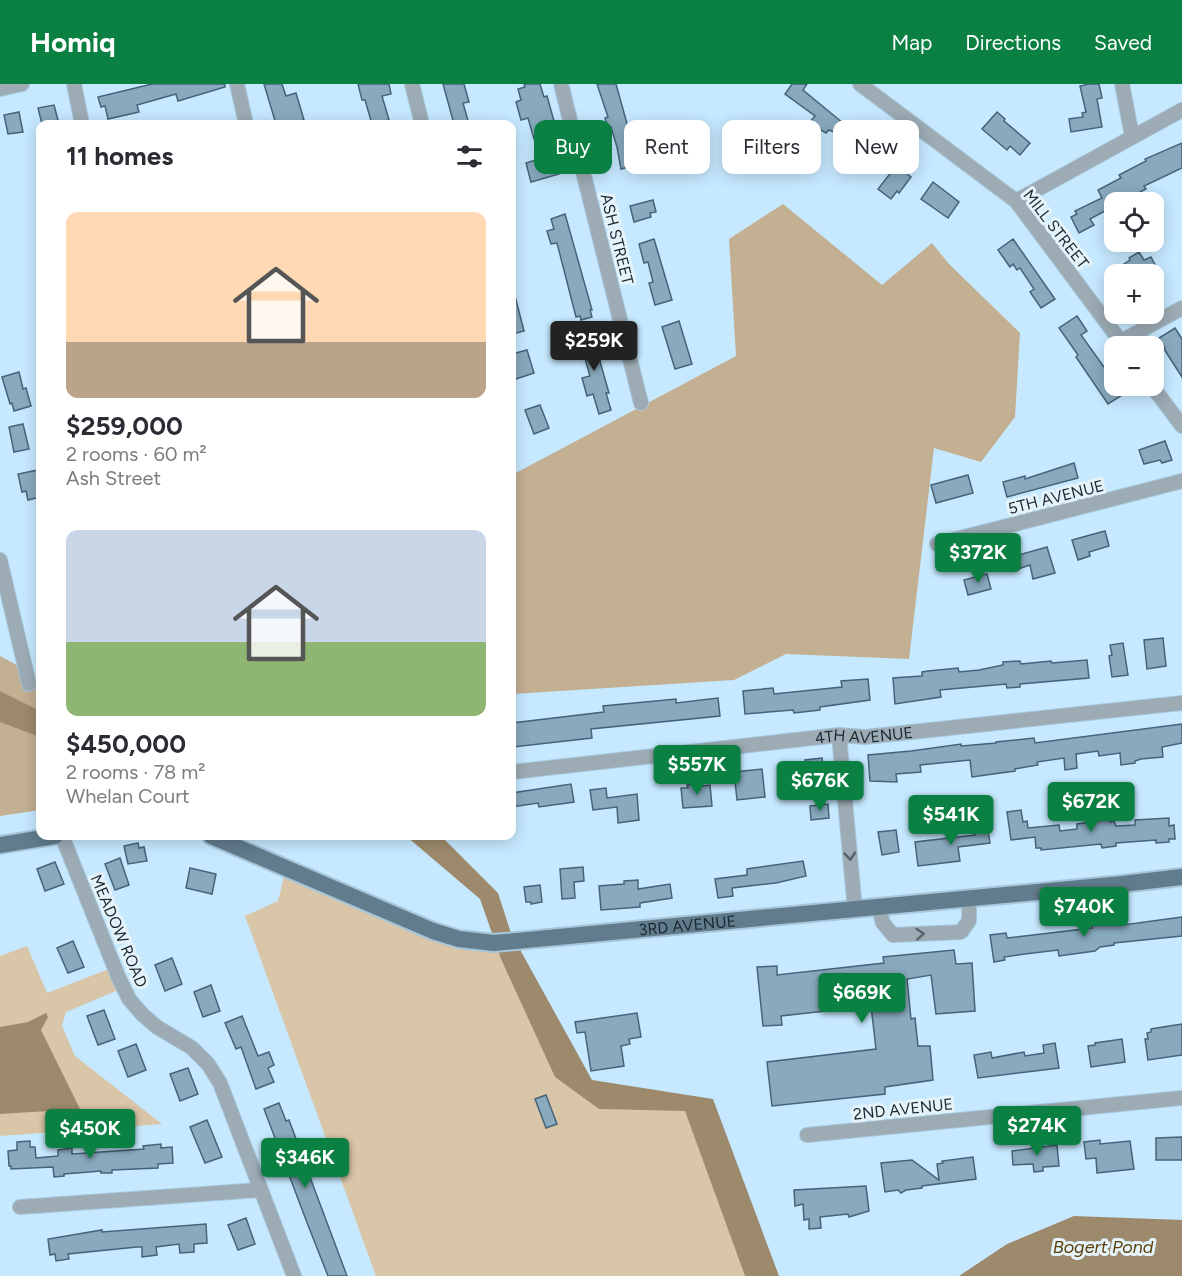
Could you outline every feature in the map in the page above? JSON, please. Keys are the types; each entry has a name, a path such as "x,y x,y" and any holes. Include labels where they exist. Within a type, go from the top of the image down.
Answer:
{"main road":[{"path":"0,845 36,839"},
{"name":"3RD AVENUE","path":"220,840 433,930 459,939 494,944 1182,877"}],"street":[{"path":"0,89 22,84"},
{"path":"74,84 81,120"},
{"path":"237,84 245,120"},
{"path":"412,84 421,120"},
{"name":"ASH STREET","path":"561,84 640,402"},
{"name":"MILL STREET","path":"860,84 1016,201 1116,336"},
{"path":"1122,84 1132,136"},
{"path":"1016,201 1182,110"},
{"path":"1135,336 1182,308"},
{"path":"1160,396 1182,426"},
{"name":"5TH AVENUE","path":"938,544 1182,481"},
{"path":"0,560 4,595 29,684"},
{"name":"4TH AVENUE","path":"516,772 839,735 865,737 1182,703"},
{"path":"839,735 855,910"},
{"name":"MEADOW ROAD","path":"64,840 129,999 157,1027 192,1048 208,1064 220,1083 294,1276"},
{"path":"879,908 883,923 893,935 960,932 969,921 969,899"},
{"name":"2ND AVENUE","path":"807,1135 1182,1098"},
{"path":"20,1207 261,1190"}],"shaded area":[{"path":"783,204 882,285 932,243 949,264 1020,333 1015,417 981,462 934,448 909,659 786,654 734,680 516,694 516,473 736,356 729,239"},
{"path":"0,656 24,669 36,686 36,811 0,816"},
{"path":"286,868 433,931 494,943 508,973 599,1109 685,1110 745,1276 376,1276 245,916 278,901"},
{"path":"27,946 47,993 114,967 123,988 66,1012 62,1026 75,1056 162,1124 0,1136 0,956"}],"water":[{"path":"0,691 36,709 36,736 0,722"},
{"path":"411,840 445,840 498,893 510,930 592,1080 713,1099 779,1276 745,1276 685,1111 599,1109 555,1077 501,959 480,899"},
{"path":"46,1013 48,1017 41,1030 80,1109 0,1114 0,1027 28,1022"},
{"name":"Bogert Pond","path":"1074,1216 1182,1220 1182,1276 959,1276 1007,1244"}],"building":[{"path":"152,84 225,84 225,87 178,101 176,94 137,105 139,112 108,119 105,106 101,107 98,97"},
{"path":"264,84 282,84 286,96 296,93 304,120 275,120"},
{"path":"358,84 389,84 391,94 382,96 389,120 371,120 365,100 362,100"},
{"path":"443,84 464,84 469,102 463,103 468,120 453,120"},
{"path":"524,84 540,84 544,97 547,96 554,120 534,120 534,139 528,118 521,120 516,102 521,100 518,89 525,87"},
{"path":"597,84 616,84 626,120 624,120 624,168 621,169 612,130 612,120 606,120 608,117"},
{"path":"792,84 807,84 803,90 839,120 833,120 833,132 829,130 826,133 821,130 821,120 812,120 815,116 785,94"},
{"path":"1099,84 1102,98 1097,99 1102,127 1071,132 1069,119 1083,117 1082,113 1086,112 1080,86"},
{"path":"54,105 58,120 41,120 38,108"},
{"path":"19,112 23,132 8,134 4,115"},
{"path":"997,112 1030,143 1020,155 1010,146 1007,150 982,129"},
{"path":"1182,143 1182,168 1144,186 1146,189 1140,192 1104,192 1104,211 1090,219 1094,225 1079,233 1071,217 1077,214 1075,211 1102,198 1098,190 1121,178 1119,175 1146,161 1145,159"},
{"path":"534,160 534,174 559,174 531,182 526,163"},
{"path":"890,174 907,174 911,177 899,193 897,191 891,199 878,189"},
{"path":"933,182 959,202 948,218 921,199"},
{"path":"653,200 656,212 650,213 651,217 634,222 630,206"},
{"path":"565,214 592,310 590,310 592,317 581,320 580,316 576,317 557,243 551,244 547,231 554,229 551,219"},
{"path":"654,239 672,300 655,305 649,283 653,282 648,262 644,263 639,244"},
{"path":"1013,239 1055,299 1041,308 1030,292 1034,289 1020,268 1017,270 1013,264 1010,267 998,250"},
{"path":"1139,252 1144,260 1151,257 1155,264 1124,264 1130,260 1129,258"},
{"path":"516,300 524,331 516,333"},
{"path":"1077,316 1087,331 1081,335 1104,367 1104,396 1121,396 1108,404 1059,328"},
{"path":"679,321 692,364 675,369 662,327"},
{"path":"1175,328 1182,339 1182,377 1164,349 1162,336"},
{"path":"593,329 611,410 599,414 593,394 587,396 582,378 590,376 578,334"},
{"path":"527,350 534,373 516,379 516,353"},
{"path":"19,372 23,389 26,388 31,406 14,411 2,377"},
{"path":"540,405 549,428 534,434 525,410"},
{"path":"23,424 29,449 14,452 9,427"},
{"path":"1165,441 1172,460 1144,464 1139,450"},
{"path":"1074,463 1078,478 1007,497 1003,482 1025,476 1025,479"},
{"path":"36,470 36,498 28,500 26,491 22,492 18,474"},
{"path":"968,475 973,493 936,503 931,485"},
{"path":"1105,531 1109,546 1089,552 1090,556 1078,560 1072,540"},
{"path":"1047,547 1055,573 1033,579 1030,565 1018,569 1015,556"},
{"path":"987,574 991,589 968,595 964,580"},
{"path":"1163,638 1166,666 1147,669 1144,640"},
{"path":"1123,643 1128,675 1112,677 1110,645"},
{"path":"1087,660 1089,678 1020,684 1020,687 1007,688 1006,684 940,690 941,697 895,704 893,678 922,676 922,672 958,668 959,672 979,670 1003,665 1003,662 1020,661 1021,664"},
{"path":"868,679 870,700 794,713 793,710 745,714 743,691 773,688 774,694 842,687 841,681"},
{"path":"718,698 720,716 591,729 592,738 516,747 516,723 604,712 603,706 676,699 676,703"},
{"path":"1182,724 1182,743 1162,747 1163,757 1141,759 1135,763 1121,765 1120,753 1099,756 1098,751 1076,754 1077,768 1065,770 1064,758 1037,762 1038,765 1015,769 1015,771 972,777 970,760 920,765 921,772 896,774 897,782 870,781 868,755 1034,738 1035,743"},
{"path":"822,758 825,779 814,781 813,774 807,775 805,760"},
{"path":"762,769 765,797 737,800 734,772"},
{"path":"702,783 702,786 710,785 712,806 683,808 681,788"},
{"path":"571,784 574,802 539,807 538,803 516,806 516,792"},
{"path":"606,788 607,798 637,794 639,820 618,823 617,807 593,810 590,790"},
{"path":"828,804 829,818 811,820 810,806"},
{"path":"1021,810 1023,822 1027,821 1028,828 1059,825 1060,831 1077,829 1077,824 1099,820 1109,819 1110,822 1114,821 1116,826 1135,825 1135,820 1169,818 1169,826 1174,825 1175,839 1156,843 1156,840 1116,843 1116,846 1102,848 1101,844 1041,850 1041,848 1036,848 1035,837 1011,840 1007,812"},
{"path":"986,818 990,843 958,847 960,861 918,866 915,842 975,835 973,820"},
{"path":"896,830 899,852 882,855 878,832"},
{"path":"138,843 139,848 144,847 147,861 128,864 124,846"},
{"path":"120,858 129,885 115,890 105,864"},
{"path":"803,861 806,876 776,883 732,888 733,896 718,898 715,879 747,875 747,869"},
{"path":"55,862 64,884 45,891 37,869"},
{"path":"583,867 584,881 574,882 575,898 562,899 560,869"},
{"path":"190,868 216,874 212,894 186,888"},
{"path":"638,880 638,889 670,884 672,898 640,903 640,907 601,910 599,886 624,884 624,881"},
{"path":"540,885 542,902 531,904 531,902 526,902 524,887"},
{"path":"1182,917 1182,936 1114,943 1114,945 1100,947 1095,951 1059,956 1058,950 1025,954 1004,957 1005,960 994,962 990,935 1006,933 1007,938 1092,928 1092,926 1122,920 1123,925"},
{"path":"73,941 84,967 68,973 57,948"},
{"path":"954,950 956,964 972,963 975,1011 936,1014 931,975 907,979 911,1019 915,1018 918,1046 930,1046 933,1080 885,1087 885,1094 772,1106 767,1062 876,1049 871,1006 781,1016 782,1025 763,1026 757,967 777,966 777,975 884,963 883,957"},
{"path":"172,958 182,984 165,991 155,965"},
{"path":"211,985 220,1011 203,1017 194,992"},
{"path":"104,1010 115,1039 98,1045 87,1016"},
{"path":"637,1013 641,1037 629,1039 630,1044 621,1046 624,1066 591,1071 585,1032 577,1033 575,1022"},
{"path":"242,1016 258,1056 269,1052 274,1065 268,1068 274,1082 256,1089 241,1047 236,1049 225,1023"},
{"path":"1182,1024 1182,1055 1148,1060 1145,1039 1148,1039 1147,1033 1151,1032 1151,1029"},
{"path":"1122,1039 1125,1062 1091,1067 1088,1046"},
{"path":"1055,1043 1059,1068 978,1078 974,1055 991,1052 992,1058 1024,1052 1025,1056 1044,1053 1043,1045"},
{"path":"136,1044 146,1070 128,1077 118,1051"},
{"path":"188,1068 198,1094 180,1101 170,1074"},
{"path":"546,1095 557,1124 546,1128 535,1099"},
{"path":"279,1103 286,1121 289,1120 302,1155 311,1152 318,1168 308,1172 347,1276 328,1276 264,1109"},
{"path":"207,1120 222,1157 205,1163 190,1127"},
{"path":"1182,1137 1182,1160 1156,1160 1156,1138"},
{"path":"1100,1140 1100,1144 1130,1141 1134,1169 1097,1173 1096,1158 1086,1159 1084,1142"},
{"path":"30,1141 30,1147 35,1147 36,1158 58,1156 58,1150 72,1148 72,1154 144,1149 143,1146 161,1144 161,1148 172,1147 173,1163 158,1164 158,1168 112,1170 112,1173 101,1173 101,1171 64,1174 64,1176 54,1177 53,1167 11,1169 8,1151 17,1150 17,1142"},
{"path":"1057,1145 1059,1166 1043,1167 1043,1171 1034,1172 1033,1164 1013,1165 1012,1151"},
{"path":"973,1157 976,1179 922,1186 922,1188 901,1193 898,1190 885,1192 881,1163 912,1160 939,1180 937,1164 943,1163 942,1161"},
{"path":"866,1186 869,1211 849,1217 848,1214 820,1217 821,1228 809,1229 809,1219 804,1220 803,1204 795,1206 794,1190"},
{"path":"246,1218 255,1244 238,1250 228,1225"},
{"path":"206,1224 207,1243 194,1244 194,1252 180,1253 179,1244 156,1247 157,1255 142,1257 142,1247 68,1254 69,1259 56,1261 55,1254 50,1255 48,1239 102,1230 102,1232"}]}
